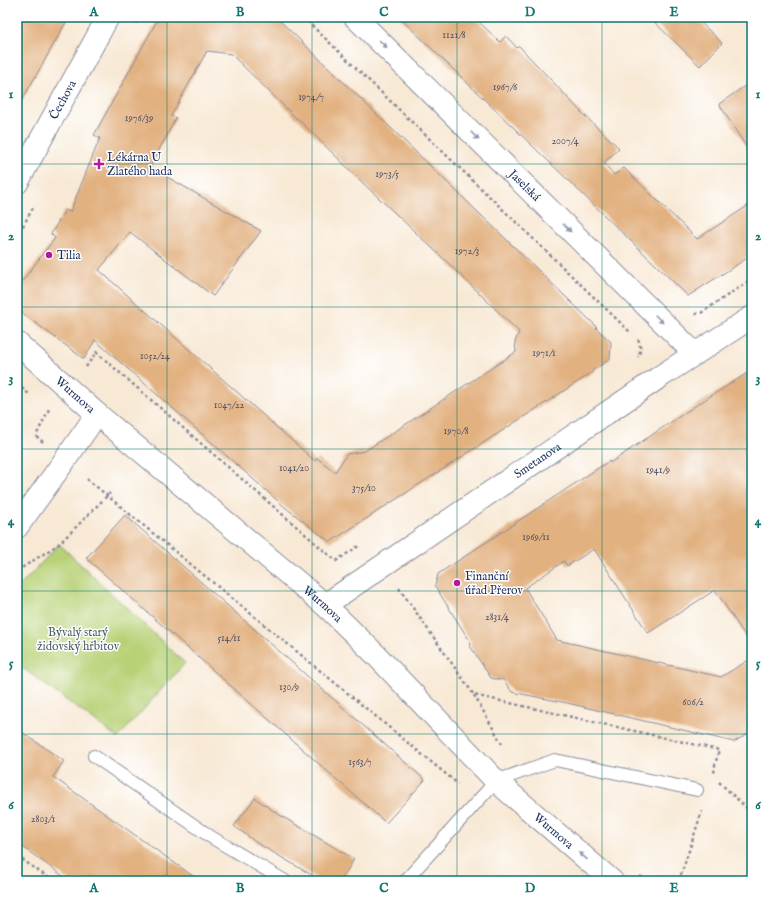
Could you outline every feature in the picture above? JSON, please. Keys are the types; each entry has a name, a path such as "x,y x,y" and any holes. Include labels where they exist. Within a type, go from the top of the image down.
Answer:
{"street":[{"name":"Čechova","path":"17,183 108,17"},
{"name":"Jaselská","path":"355,17 695,354"},
{"name":"Smetanova","path":"325,605 752,317"},
{"name":"Wurmova","path":"17,343 97,414 325,605 376,655 496,781 612,881"},
{"path":"17,527 97,414"}],"lane":[{"path":"94,756 210,837 285,881"},
{"path":"405,881 496,781 555,760 697,790"}],"path":[{"path":"303,17 639,340 640,353 637,361"},
{"path":"85,369 96,352 336,560 363,543"},
{"path":"17,571 59,544 110,493"},
{"path":"107,496 478,801"},
{"path":"395,582 474,695 719,750 714,765 714,776"},
{"path":"719,782 752,813"},
{"path":"679,881 704,806"},
{"path":"17,856 53,881"}],"green space":[{"name":"Bývalý starý židovský hřbitov","path":"59,544 185,663 118,738 17,664 17,589"}],"building":[{"path":"17,17 69,17 17,109"},
{"path":"159,17 276,17 597,327 596,328 611,342 610,359 592,371 593,372 330,542 286,508 95,340 84,359 17,309 17,288 55,238 51,234 65,210 70,212 100,138 94,135","holes":["207,51 231,54 519,332 515,342 516,352 365,451 347,454 335,472 317,458 315,461 99,270 130,232 213,296 261,231 150,167 176,118 171,116"]},
{"path":"399,17 474,17 500,42 506,36 517,48 519,46 583,114 619,148 604,163 614,175 624,168 697,239 752,203 752,255 688,296"},
{"path":"649,17 695,17 722,43 700,66"},
{"path":"752,81 752,156 719,104"},
{"path":"752,370 752,646 715,590 648,633 594,549 567,566 564,561 525,588 557,640 721,677 752,658 752,731 734,742 567,703 512,692 503,679 491,678 470,646 471,643 435,586 438,574 609,461 610,463"},
{"path":"125,515 425,780 386,823 86,558"},
{"path":"17,729 64,761 53,777 200,881 70,881 17,843"},
{"path":"255,798 278,814 354,859 341,881 322,881 257,843 234,826"}],"place":[{"name":"Lékárna U Zlatého hada","path":"99,164"},
{"name":"Tilia","path":"49,255"},
{"name":"Finanční úřad Přerov","path":"457,583"}]}
